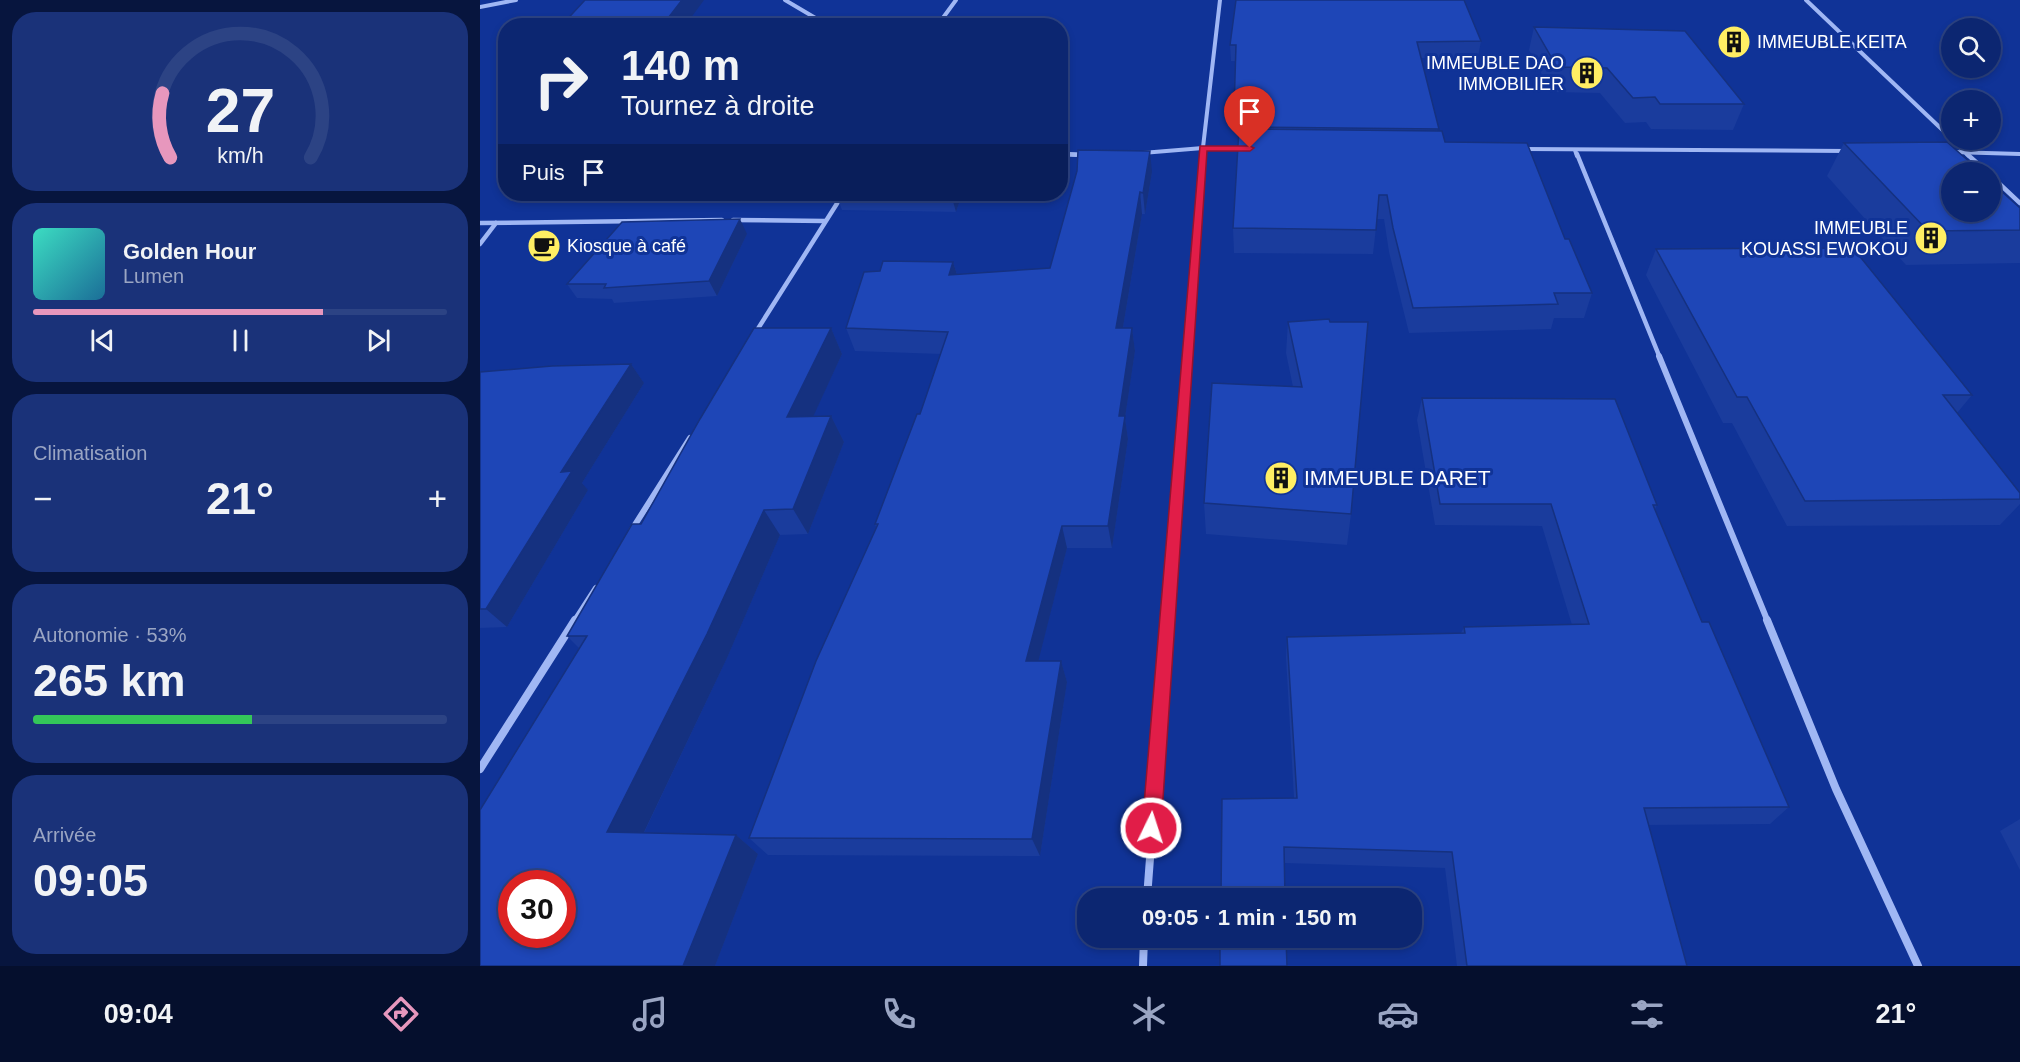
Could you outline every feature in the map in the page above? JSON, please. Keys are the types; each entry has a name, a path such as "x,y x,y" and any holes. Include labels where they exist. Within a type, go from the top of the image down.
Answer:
{"street":[{"path":"480,7 516,0"},
{"path":"785,0 815,18"},
{"path":"943,18 956,0"},
{"path":"1148,888 1203,148 1220,0"},
{"path":"1806,0 1941,129"},
{"path":"1133,154 1203,148 1251,148"},
{"path":"1515,149 1859,152"},
{"path":"1575,150 1836,789 1918,966"},
{"path":"1942,152 2020,153"},
{"path":"1966,152 1976,162"},
{"path":"1068,154 1090,155"},
{"path":"2001,185 2020,203"},
{"path":"750,341 838,201"},
{"path":"480,223 634,220 825,221"},
{"path":"480,244 496,222"},
{"path":"626,540 694,430"},
{"path":"480,769 601,580"},
{"path":"1143,966 1144,948"}],"building":[{"path":"585,0 682,0 668,18 568,18"},
{"path":"1236,0 1464,0 1481,41 1417,42 1439,129 1239,127 1240,111 1234,111 1236,45 1230,45"},
{"path":"1534,27 1685,31 1744,104 1660,104 1655,97 1633,98 1607,68 1557,67"},
{"path":"1239,129 1442,131 1445,142 1527,143 1565,239 1569,239 1592,293 1554,293 1558,304 1413,308 1387,195 1379,195 1376,230 1233,228"},
{"path":"1941,142 1941,150 1956,150 1970,162 1941,162 1941,222 2001,222 2001,191 2020,208 2020,230 1928,231 1844,143"},
{"path":"1078,150 1150,151 1143,193 1140,192 1116,328 1132,328 1119,416 1125,416 1108,526 1062,526 1026,661 1061,661 1032,839 749,838 816,661 878,524 875,524 917,414 920,414 948,332 846,328 864,272 880,271 883,261 953,262 949,275 1050,268 1077,171"},
{"path":"740,219 709,281 604,288 606,284 567,284 622,222"},
{"path":"1853,248 1972,395 1943,395 2020,493 2020,499 1805,501 1747,397 1737,397 1656,249"},
{"path":"1329,319 1330,322 1368,322 1351,514 1204,503 1212,383 1302,387 1288,322"},
{"path":"754,328 831,328 787,417 831,416 793,509 764,510 707,634 607,832 736,835 683,966 480,966 480,810 587,636 567,636 632,524 641,524"},
{"path":"631,364 561,472 572,471 486,609 480,609 480,372 552,366"},
{"path":"1422,398 1615,399 1657,505 1653,505 1702,622 1709,622 1789,807 1644,808 1687,966 1467,966 1452,852 1284,847 1285,888 1221,888 1222,799 1297,798 1287,637 1465,633 1464,627 1589,624 1551,504 1440,504"},
{"path":"1220,948 1286,948 1287,966 1220,966"}],"place":[{"name":"IMMEUBLE KEITA","path":"1734,42"},
{"name":"IMMEUBLE DAO IMMOBILIER","path":"1587,73"},
{"name":"IMMEUBLE KOUASSI EWOKOU","path":"1931,238"},
{"name":"Kiosque à café","path":"544,246"},
{"name":"IMMEUBLE DARET","path":"1281,478"}],"route":[{"path":"1151,828 1203,148 1250,148"}]}
